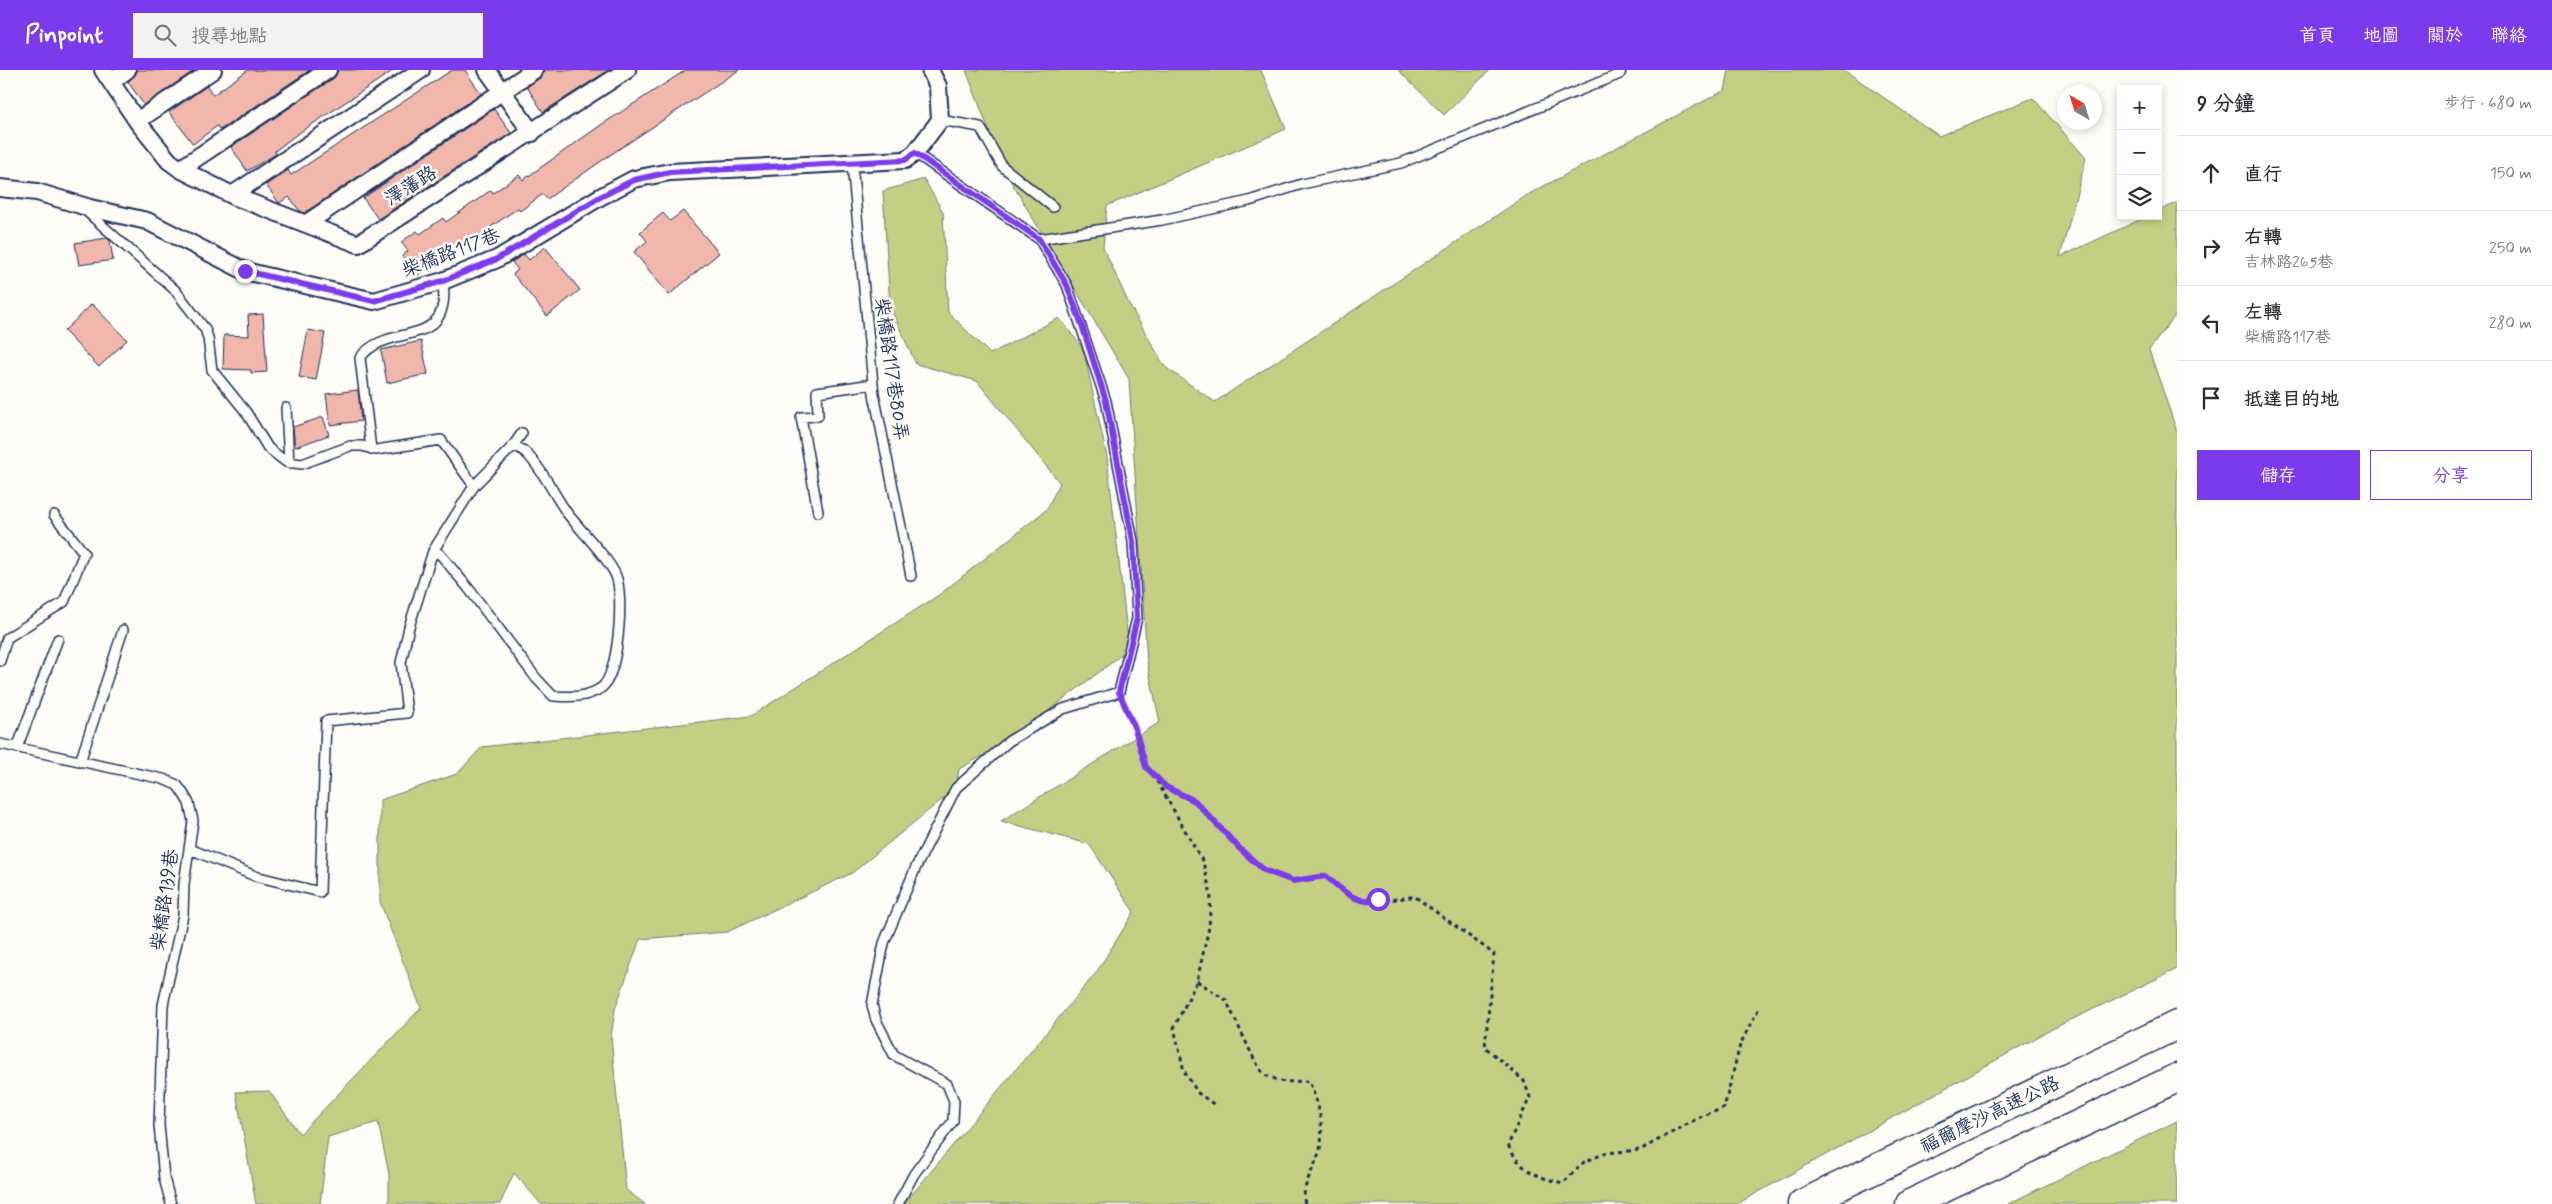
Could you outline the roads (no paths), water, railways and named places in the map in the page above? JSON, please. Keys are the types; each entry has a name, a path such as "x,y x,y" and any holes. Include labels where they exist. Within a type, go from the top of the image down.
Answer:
{"highway":[{"name":"福爾摩沙高速公路","path":"1802,1204 2177,1025"},
{"path":"1910,1204 2177,1078"}],"street":[{"name":"澤藩路","path":"128,70 107,76 137,121 169,161 180,169 232,195 358,244 532,133"},
{"path":"137,121 213,70"},
{"path":"180,169 328,70"},
{"path":"232,195 421,70"},
{"path":"487,70 532,133 628,70"},
{"name":"澤藩路","path":"307,223 534,70"},
{"path":"915,153 940,120 938,86 930,70"},
{"name":"柴橋路117巷","path":"0,188 37,192 80,205 147,221 245,271 374,301 443,281 497,259 600,197 634,180 670,172 905,160 915,153"}],"lane":[{"path":"1039,239 1162,220 1249,201 1302,184 1401,163 1620,74 1622,70"},
{"path":"940,120 980,127 1002,166 1053,207"},
{"path":"898,1204 914,1174 953,1121 954,1101 947,1084 894,1055 876,1020 872,1005 884,942 916,867 956,788 1008,741 1064,709 1119,692 1137,618 1133,541 1106,401 1067,285 1039,239 915,153"},
{"name":"柴橋路117巷80弄","path":"852,164 873,384 910,576"},
{"path":"80,205 175,290 205,329 212,370 246,412 268,448 289,463 302,464 350,446 362,446 371,449 441,440 474,486"},
{"path":"371,449 360,358 366,349 377,342 420,331 436,321 444,308 443,281"},
{"path":"818,512 801,418 818,416 817,392 873,384"},
{"path":"286,408 289,463"},
{"path":"190,849 255,876 320,892 326,721 407,713 402,663 409,627 433,551 474,486 514,446 522,433"},
{"path":"433,551 440,554 469,589 536,678 553,696 576,698 602,688 610,678 620,624 618,610 620,594 616,575 567,512 523,450 514,446"},
{"path":"0,661 7,638 64,602 84,553 54,515"},
{"path":"80,762 123,630"},
{"path":"17,748 58,639"},
{"name":"柴橋路139巷","path":"0,744 163,780 177,785 186,796 193,821 184,884 183,915 163,1005 160,1125 164,1178 171,1204"}]}
